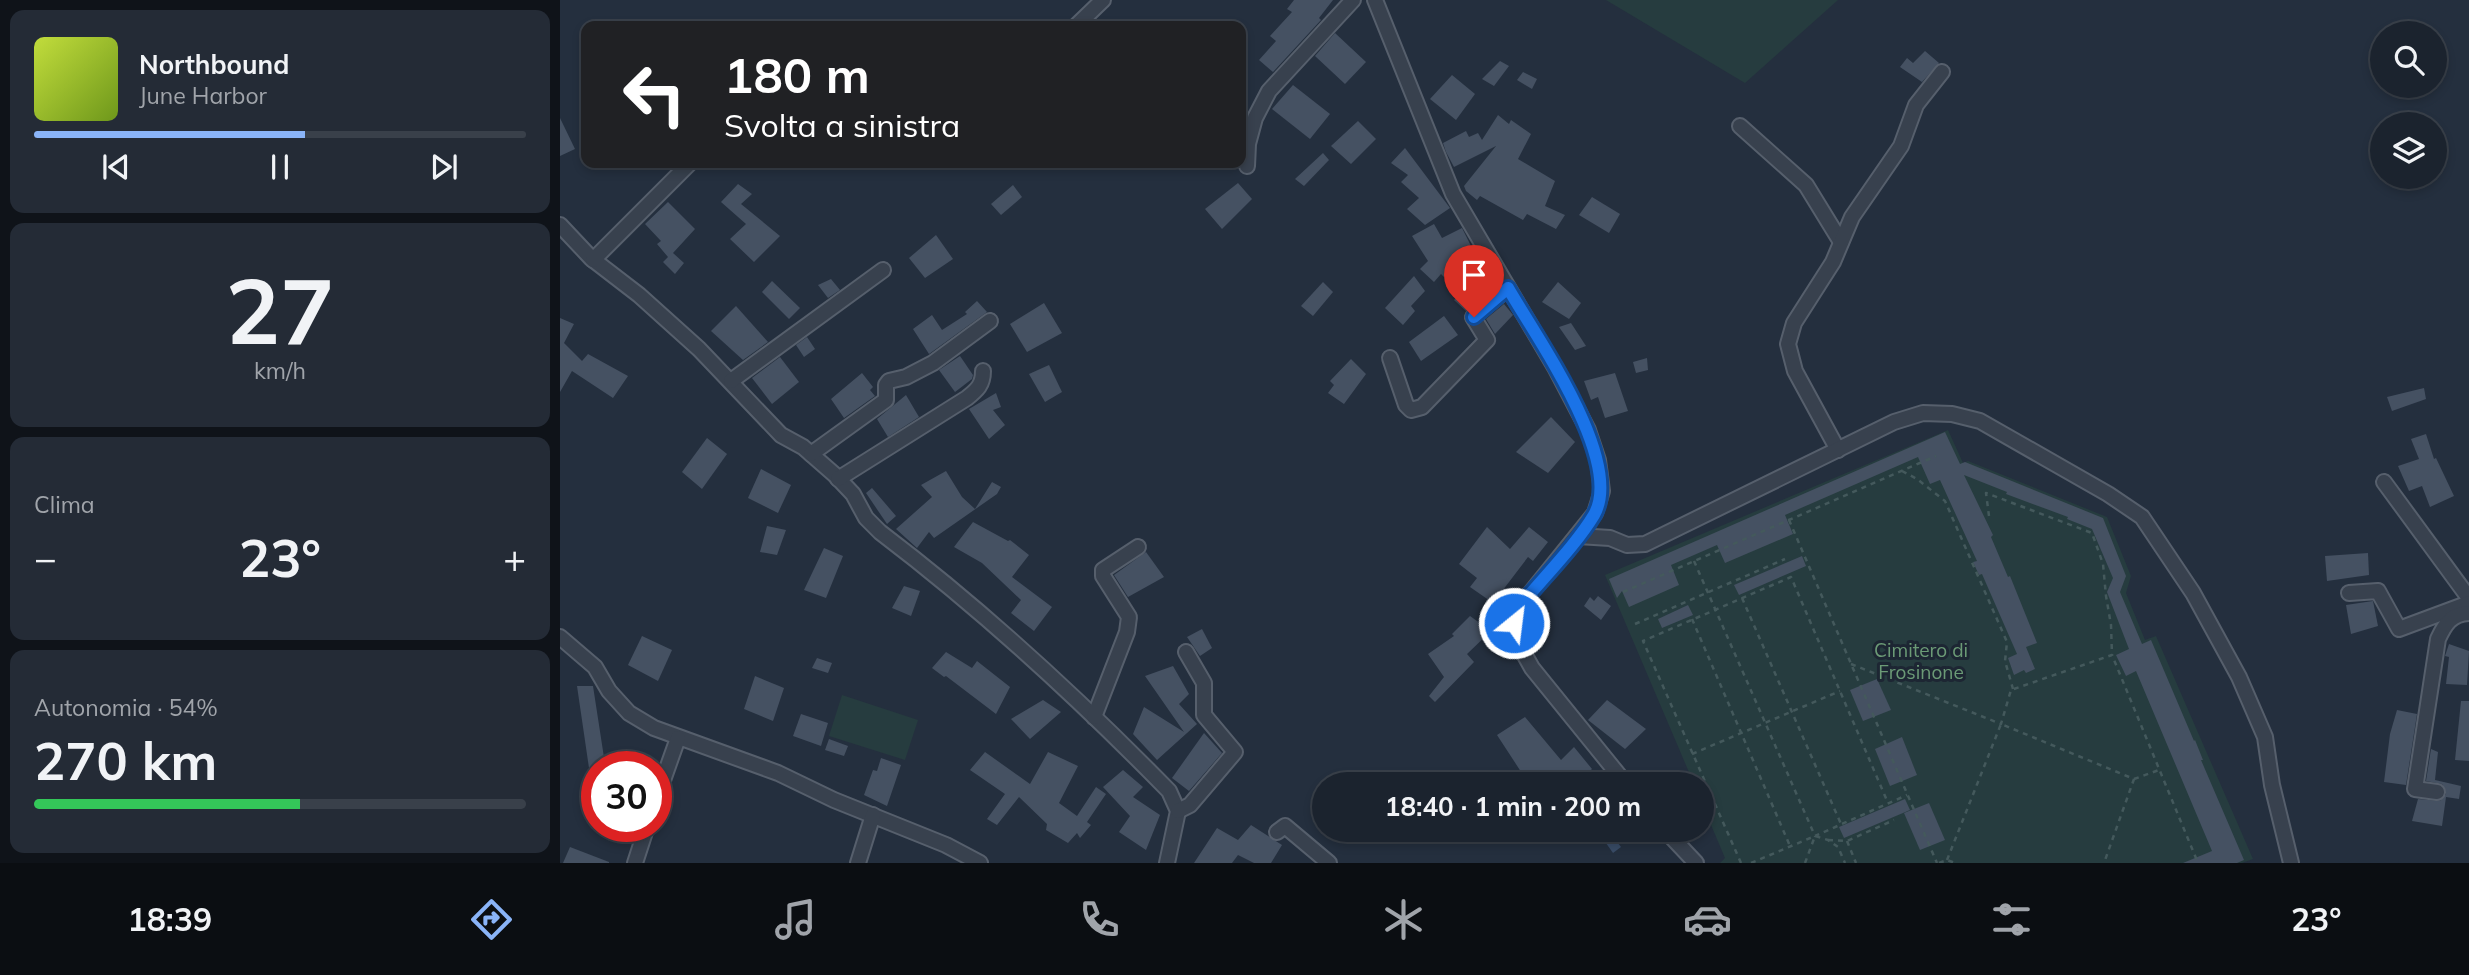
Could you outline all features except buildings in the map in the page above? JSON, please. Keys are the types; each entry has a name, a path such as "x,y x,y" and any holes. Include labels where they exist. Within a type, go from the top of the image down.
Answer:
{"street":[{"path":"1081,21 1103,0"},
{"path":"1247,166 1248,144 1255,118 1269,91 1353,0"},
{"path":"1375,0 1453,194 1588,430 1598,460 1602,491 1595,513 1520,606 1514,623 1518,643 1532,668 1616,772"},
{"path":"1838,450 1795,371 1788,344 1794,323 1833,262 1852,217 1901,146 1916,105 1942,72"},
{"path":"1740,126 1806,185 1840,242"},
{"path":"593,260 685,168"},
{"path":"560,225 593,260 667,319 731,381 781,435 803,447 838,479 853,494 866,518 880,532 991,621 1094,716 1169,792 1178,811 1167,863"},
{"path":"731,381 883,270"},
{"path":"1390,358 1406,405 1411,410 1422,407 1487,340 1474,317 1508,288"},
{"path":"811,454 886,400 886,385 889,381 906,377 933,363 990,321"},
{"path":"838,479 967,398 979,388 983,371"},
{"path":"1578,536 1610,538 1627,545 1645,544 1894,422 1923,413 1952,414 1980,421 2108,494 2142,517 2193,593 2239,677 2264,737 2272,785 2291,863"},
{"path":"2349,593 2378,591 2399,629 2469,601 2384,482"},
{"path":"1599,500 1610,538"},
{"path":"1094,716 1127,632 1129,617 1103,576 1103,570 1139,547"},
{"path":"2437,792 2414,789 2438,639 2445,624 2453,617 2469,613"},
{"path":"560,637 595,667 608,691 629,713 654,728 733,755 946,845 979,863"},
{"path":"1178,811 1190,804 1235,752 1204,715 1204,683 1186,652"},
{"path":"672,755 678,738"},
{"path":"858,863 873,815"},
{"path":"1277,832 1285,826 1329,863"},
{"path":"635,863 642,842"},
{"path":"1676,842 1696,863"}],"path":[{"path":"1623,592 1936,456"},
{"path":"1902,471 1917,479 1945,502 2007,642 2005,661 2013,690"},
{"path":"1989,516 1986,493 2092,533 2104,564 2112,655 2198,863"},
{"path":"1789,520 1938,863 1947,860 1955,863"},
{"path":"1635,624 1785,559"},
{"path":"1694,561 1815,836 1805,863"},
{"path":"1741,863 1643,641 1791,577 1888,803"},
{"path":"1742,598 1841,824"},
{"path":"1692,619 1790,846"},
{"path":"1947,860 2001,724 2011,690 2112,655"},
{"path":"1851,664 2134,779 2159,771"},
{"path":"1692,754 1840,691"},
{"path":"2104,863 2134,779"},
{"path":"1751,863 1907,795"},
{"path":"1815,836 1847,841 1894,820"},
{"path":"1828,840 1838,847 1845,863"},
{"path":"1847,841 1856,863"}],"green space":[{"path":"1606,0 1838,0 1745,83"},
{"name":"Cimitero di Frosinone","path":"1948,430 1963,463 1968,461 2107,517 2131,576 2126,593 2145,640 2156,636 2253,859 2242,863 1720,863 1725,858 1714,832 1714,772 1689,772 1605,575"},
{"path":"842,695 918,720 905,760 829,736"}],"water":[{"path":"1605,842 1617,842 1621,847 1613,853"}],"route":[{"path":"1474,317 1508,288 1588,430 1598,460 1602,491 1595,513 1520,606 1514,623"}]}
